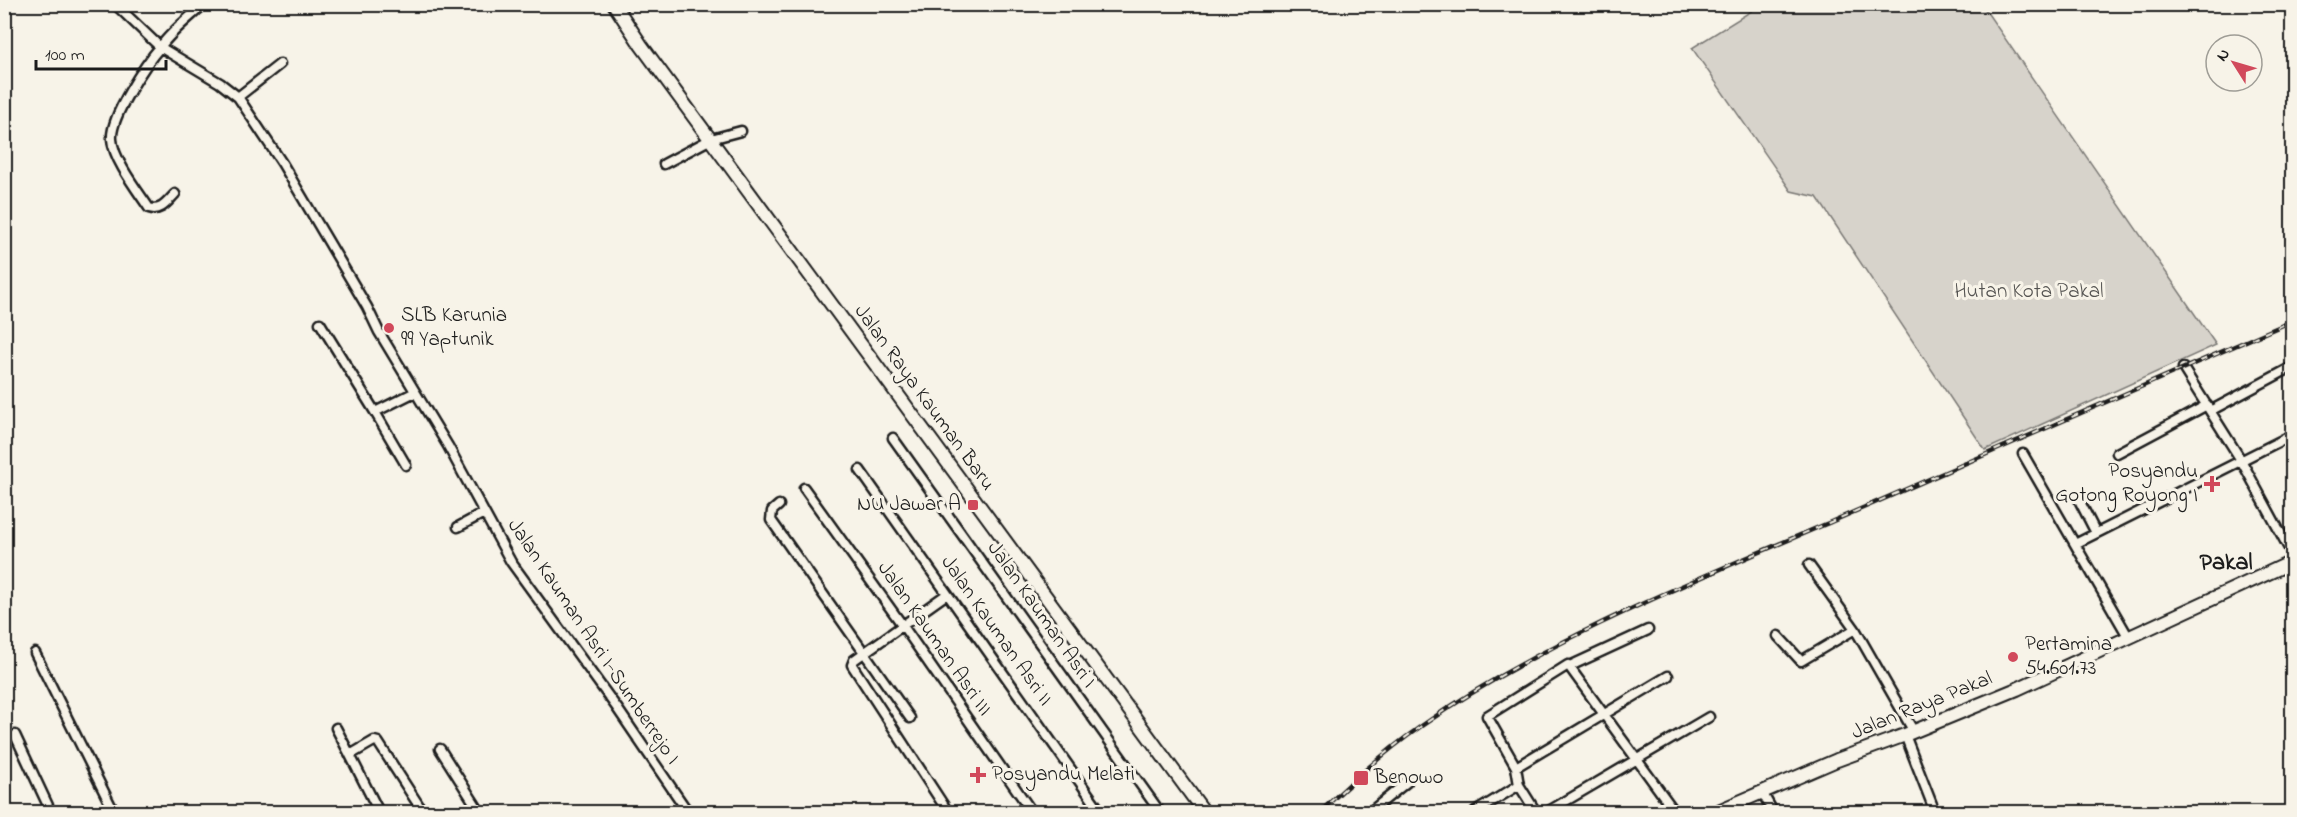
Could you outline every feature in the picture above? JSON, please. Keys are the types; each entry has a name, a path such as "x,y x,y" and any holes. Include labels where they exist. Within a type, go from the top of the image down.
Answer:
{"street":[{"name":"Jalan Kauman Asri I-Sumberrejo I","path":"115,4 160,47 220,82 238,97 282,163 367,307 379,332 447,446 511,562 617,708 688,813"},
{"path":"175,194 162,208 154,210 148,208 115,152 112,139 122,104 160,47 204,4"},
{"path":"443,4 461,4"},
{"name":"Jalan Raya Kauman Baru","path":"614,4 641,45 1204,813"},
{"path":"238,97 280,63"},
{"path":"664,164 711,139 741,131"},
{"path":"320,323 406,465"},
{"path":"2117,453 2292,367"},
{"path":"2183,368 2241,460 2292,554"},
{"path":"375,412 415,392"},
{"path":"2075,544 2292,435"},
{"name":"Jalan Kauman Asri I","path":"893,438 1160,813"},
{"path":"2022,454 2129,638"},
{"name":"Jalan Kauman Asri II","path":"860,470 1101,813"},
{"name":"Jalan Kauman Asri III","path":"804,488 1032,813"},
{"path":"2080,502 2096,533"},
{"path":"778,505 772,511 771,520 910,718"},
{"path":"458,527 484,513"},
{"name":"Jalan Raya Pakal","path":"1716,813 1837,760 2017,689 2292,562"},
{"path":"1809,565 1855,629 1909,733 1935,813"},
{"path":"947,594 854,660 852,665 948,813"},
{"path":"1778,636 1801,661 1855,629"},
{"path":"1536,813 1519,785 1516,767 1487,716 1566,666 1648,630"},
{"path":"35,653 114,813"},
{"path":"1570,666 1675,813"},
{"path":"1516,767 1668,676"},
{"path":"1547,813 1709,717"},
{"path":"336,728 380,813"},
{"path":"15,735 51,813"},
{"path":"350,755 374,741 378,742 423,813"},
{"path":"440,748 480,813"},
{"path":"1370,813 1407,782"},
{"path":"1474,813 1519,785"},
{"path":"1762,792 1773,813"}],"green space":[{"name":"Hutan Kota Pakal","path":"1761,5 1982,5 2216,345 1985,450 1817,197 1791,191 1692,48"}],"railway":[{"path":"1320,812 1368,768 1420,727 1517,666 1569,639 1674,589 2292,321"}],"place":[{"name":"SLB Karunia 99 Yaptunik","path":"389,328"},
{"name":"Posyandu Gotong Royong I","path":"2212,484"},
{"name":"NU Jawar A","path":"973,505"},
{"name":"Pertamina 54.601.73","path":"2013,657"},
{"name":"Posyandu Melati","path":"978,775"},
{"name":"Benowo","path":"1361,778"}],"district":[{"name":"Pakal","path":"2226,563"}]}
